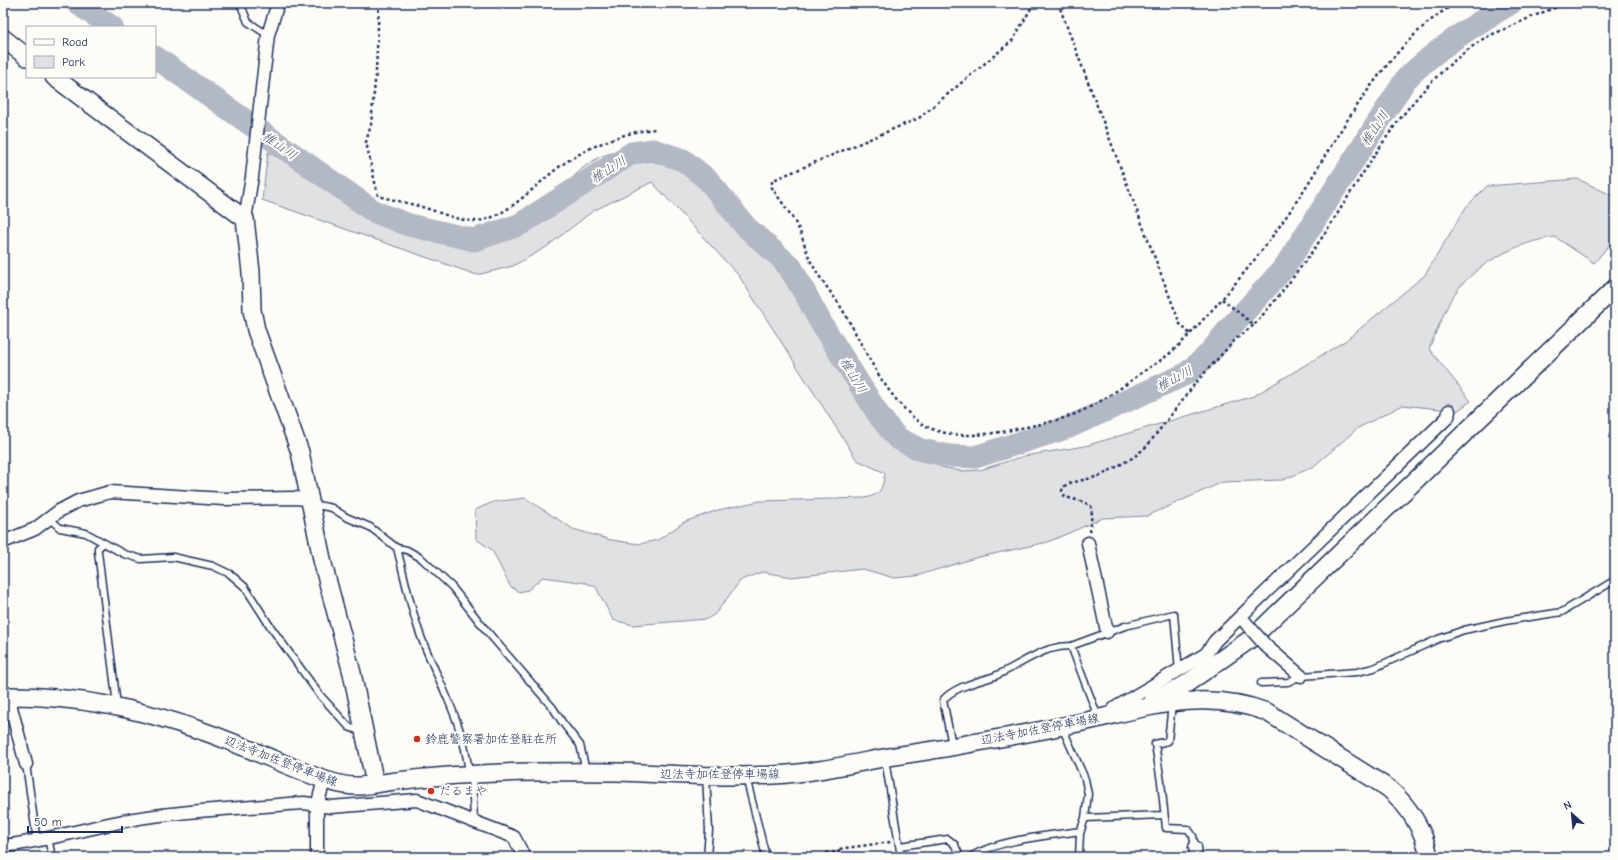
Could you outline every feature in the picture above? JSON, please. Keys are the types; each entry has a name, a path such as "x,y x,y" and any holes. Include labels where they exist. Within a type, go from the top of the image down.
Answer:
{"main road":[{"path":"3,38 26,56"},
{"path":"55,78 244,219 251,272 252,310 256,330 295,434 323,564 352,674 375,784"},
{"path":"1142,707 1186,684 1252,638 1615,288"},
{"name":"辺法寺加佐登停車場線","path":"6,696 63,698 117,705 202,731 324,780 348,786 441,775 471,774 586,772 746,776 776,775 842,766 952,747 1062,726 1142,707 1195,700 1216,700 1250,706 1267,712 1360,769 1394,794 1408,811 1423,835 1429,857"}],"street":[{"path":"244,219 252,177 261,83 268,35 278,3"},
{"path":"1104,716 1206,654 1215,641 1242,621 1448,417 1449,411"},
{"path":"3,542 35,529 49,518 78,501 110,492 224,499 310,501"},
{"path":"1088,543 1107,632"},
{"path":"1242,621 1266,646 1301,676"},
{"path":"6,696 26,764"},
{"path":"315,855 317,806 324,780"},
{"path":"3,846 43,839 108,824 167,814 304,803 331,807 417,800 474,820 514,837 524,857"}],"lane":[{"path":"240,3 248,22 268,35"},
{"path":"310,501 332,508 346,517 370,527 397,548 407,550 421,558 452,587 485,629 553,708 580,745 586,772"},
{"path":"49,518 60,528 86,533 124,554 141,559 173,557 212,566 230,574 245,586 270,626 319,694 349,727 364,733"},
{"path":"104,543 98,548 98,552 117,705"},
{"path":"397,548 418,628 460,727 467,750 471,774 474,820"},
{"path":"1261,683 1288,682 1301,676 1357,672 1374,668 1438,639 1464,630 1505,621 1562,612 1615,580"},
{"path":"952,747 943,705 943,700 946,696 1050,649 1071,646 1107,632 1145,620 1174,614 1180,671"},
{"path":"1071,646 1104,716"},
{"path":"1172,703 1168,741 1155,744 1166,828 1188,829 1193,836 1196,852"},
{"path":"1062,726 1085,779 1088,794 1085,818 1081,831 1079,857"},
{"path":"885,758 901,857"},
{"path":"26,764 43,839 52,857"},
{"path":"706,775 709,830 707,857"},
{"path":"746,776 766,857"},
{"path":"1085,818 1164,815"},
{"path":"970,857 998,846 1030,837 1081,831"},
{"path":"900,844 948,839 955,845 960,857"}],"path":[{"path":"379,3 372,117 366,142 378,196 475,221 492,217 507,208 566,162 594,147 640,130 656,130"},
{"path":"1034,3 1013,40 918,118 776,179 772,182 771,186 798,227 810,259 824,284 838,304 879,377 902,406 913,417 920,423 940,431 970,436 1043,424 1084,410 1118,390 1169,354 1190,334 1244,275 1308,184 1357,104 1422,27 1429,20 1457,3"},
{"path":"1058,3 1180,324 1190,334"},
{"path":"1088,543 1092,515 1091,506 1084,502 1065,497 1062,491 1063,487 1070,483 1100,476 1126,463 1147,446 1198,380 1237,338 1276,300 1321,239 1365,168 1404,113 1430,82 1484,39 1538,13 1570,3"},
{"path":"1222,299 1253,324"},
{"path":"824,857 824,853 839,852 838,849 900,844"}],"green space":[{"path":"636,145 674,156 692,166 782,276 873,426 889,441 905,450 942,467 961,471 980,470 1024,456 1085,446 1254,396 1345,341 1425,275 1466,207 1487,186 1578,179 1615,197 1615,238 1594,263 1555,237 1525,244 1510,250 1482,267 1469,277 1450,301 1429,349 1471,401 1457,411 1403,405 1358,428 1313,467 1283,480 1223,482 1147,516 1103,518 1048,542 975,558 916,576 894,578 863,569 792,577 762,572 741,580 715,614 707,619 633,625 613,620 596,587 586,583 543,577 528,590 519,592 510,586 492,550 476,539 475,510 493,502 525,498 573,529 611,540 639,544 658,540 684,522 718,510 760,501 865,498 875,495 882,487 885,473 857,460 739,276 652,182 593,211 545,248 513,266 477,275 262,200 268,152 428,239 478,250 505,241 584,167 599,157"}],"waterway":[{"name":"椎山川","path":"77,3 111,26"},
{"name":"椎山川","path":"156,58 375,212 409,225 474,240 519,225 632,153 653,150 683,160 708,180 746,227 791,267 821,323 880,417 897,438 921,450 950,456 975,457 1069,427 1186,374 1208,355 1228,330 1284,268 1406,79 1443,47 1511,3"}],"place":[{"name":"鈴鹿警察署加佐登駐在所","path":"417,739"},
{"name":"だるまや","path":"431,791"}]}
